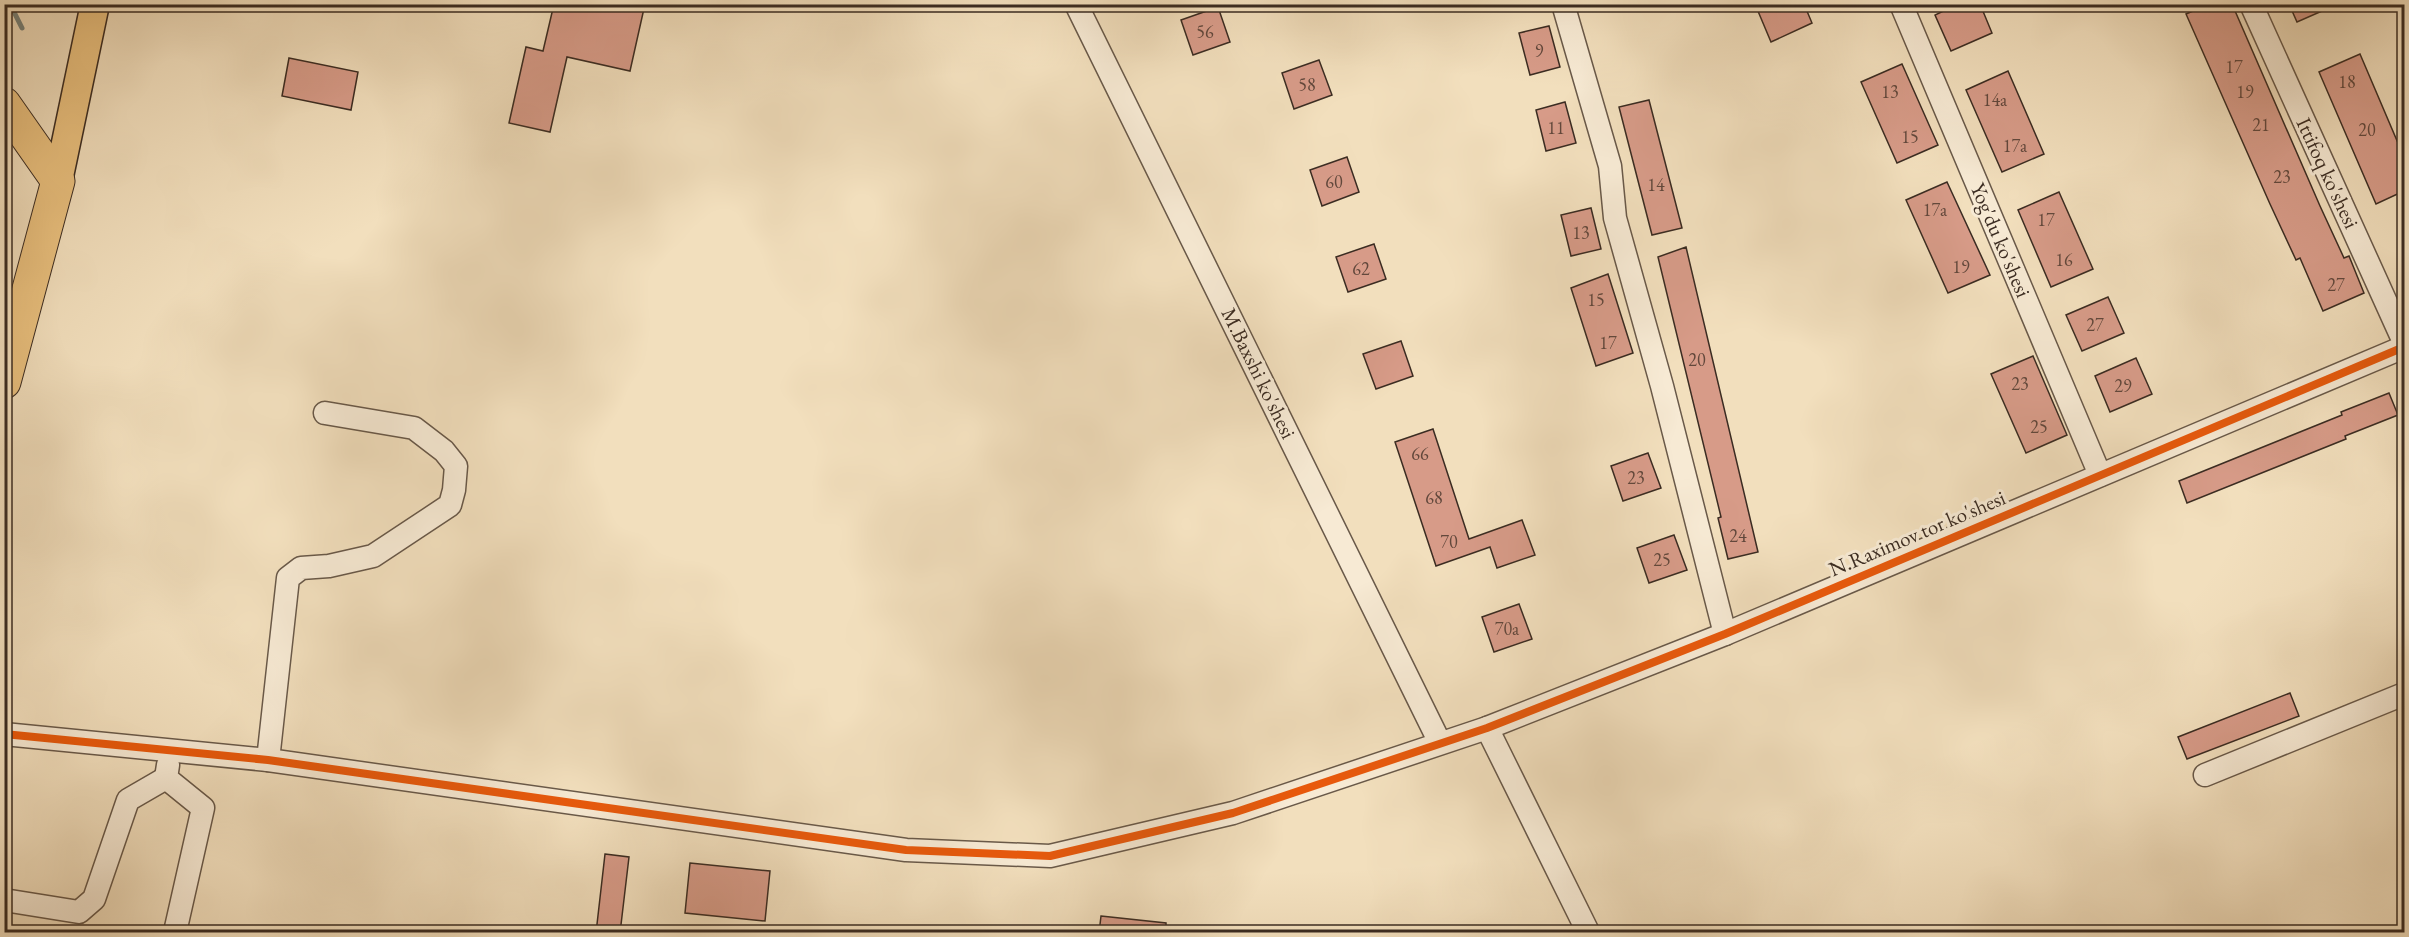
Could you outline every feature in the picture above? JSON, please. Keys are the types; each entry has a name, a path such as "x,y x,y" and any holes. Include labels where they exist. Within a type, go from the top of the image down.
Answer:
{"highway":[{"path":"4,104 58,181 4,382"}],"main road":[{"path":"58,181 95,4"}],"street":[{"name":"M.Baxshi ko'shesi","path":"1076,4 1255,363 1440,743"},
{"path":"1563,4 1610,166 1615,218 1662,386 1725,633"},
{"name":"Yog'du ko'shesi","path":"1901,4 2100,475"},
{"name":"Ittifoq ko'shesi","path":"2251,4 2404,342"},
{"name":"N.Raximov tor ko'shesi","path":"4,734 268,760 906,850 1050,856 1233,813 1487,728 1725,633 2404,347"},
{"path":"268,760 288,578 301,568 329,566 373,556 450,505 454,490 456,466 444,451 414,428 325,413"},
{"path":"2205,775 2404,694"},
{"path":"1487,728 1588,933"},
{"path":"4,900 79,912 94,899 128,800 166,778 171,750"},
{"path":"166,778 202,808 175,933"}],"building":[{"path":"554,4 645,4 630,71 567,57 550,132 509,123 526,47 543,51"},
{"path":"1755,4 1804,4 1812,23 1771,42"},
{"path":"1958,4 1980,4 1992,33 1951,51 1935,15"},
{"path":"2209,4 2232,4 2320,206 2344,258 2349,256 2364,293 2323,311 2300,258 2296,260 2270,204 2186,14"},
{"path":"2289,4 2338,4 2297,22"},
{"path":"1218,7 1230,42 1193,55 1181,20"},
{"path":"1549,26 1560,67 1530,75 1519,33"},
{"path":"2360,54 2401,150 2404,149 2404,191 2376,204 2319,72"},
{"path":"289,58 358,72 351,110 282,96"},
{"path":"1319,60 1332,95 1294,109 1282,73"},
{"path":"1902,64 1938,145 1897,163 1861,82"},
{"path":"2008,71 2044,154 2002,172 1966,90"},
{"path":"1649,100 1682,228 1652,235 1619,107"},
{"path":"1565,102 1576,143 1546,151 1536,110"},
{"path":"1347,157 1359,192 1322,206 1310,170"},
{"path":"1947,182 1990,275 1948,293 1906,200"},
{"path":"2059,192 2093,269 2051,287 2018,210"},
{"path":"1591,208 1601,249 1571,256 1561,215"},
{"path":"1374,244 1386,279 1348,292 1336,257"},
{"path":"1686,247 1758,552 1728,559 1718,518 1721,517 1658,257"},
{"path":"1608,274 1633,353 1596,366 1571,288"},
{"path":"2108,297 2124,333 2082,351 2066,315"},
{"path":"1401,341 1413,376 1376,389 1363,354"},
{"path":"2033,356 2067,435 2026,453 1991,374"},
{"path":"2136,358 2152,394 2110,412 2095,376"},
{"path":"2389,393 2398,415 2345,436 2346,439 2187,503 2179,481 2342,415 2341,412"},
{"path":"1433,429 1469,539 1522,520 1535,555 1497,568 1490,547 1436,566 1395,442"},
{"path":"1648,453 1661,488 1623,501 1611,466"},
{"path":"1674,535 1687,570 1649,583 1637,548"},
{"path":"1519,604 1532,639 1494,652 1482,617"},
{"path":"2290,693 2299,716 2187,759 2178,737"},
{"path":"605,854 629,857 620,933 596,933"},
{"path":"690,863 770,871 765,921 685,913"},
{"path":"1101,916 1166,923 1166,933 1099,933"}],"waterway":[{"path":"10,4 22,28"}],"cycle path":[{"path":"4,734 268,760 906,850 1050,856 1233,813 1487,728 1725,634 2404,347"}]}
